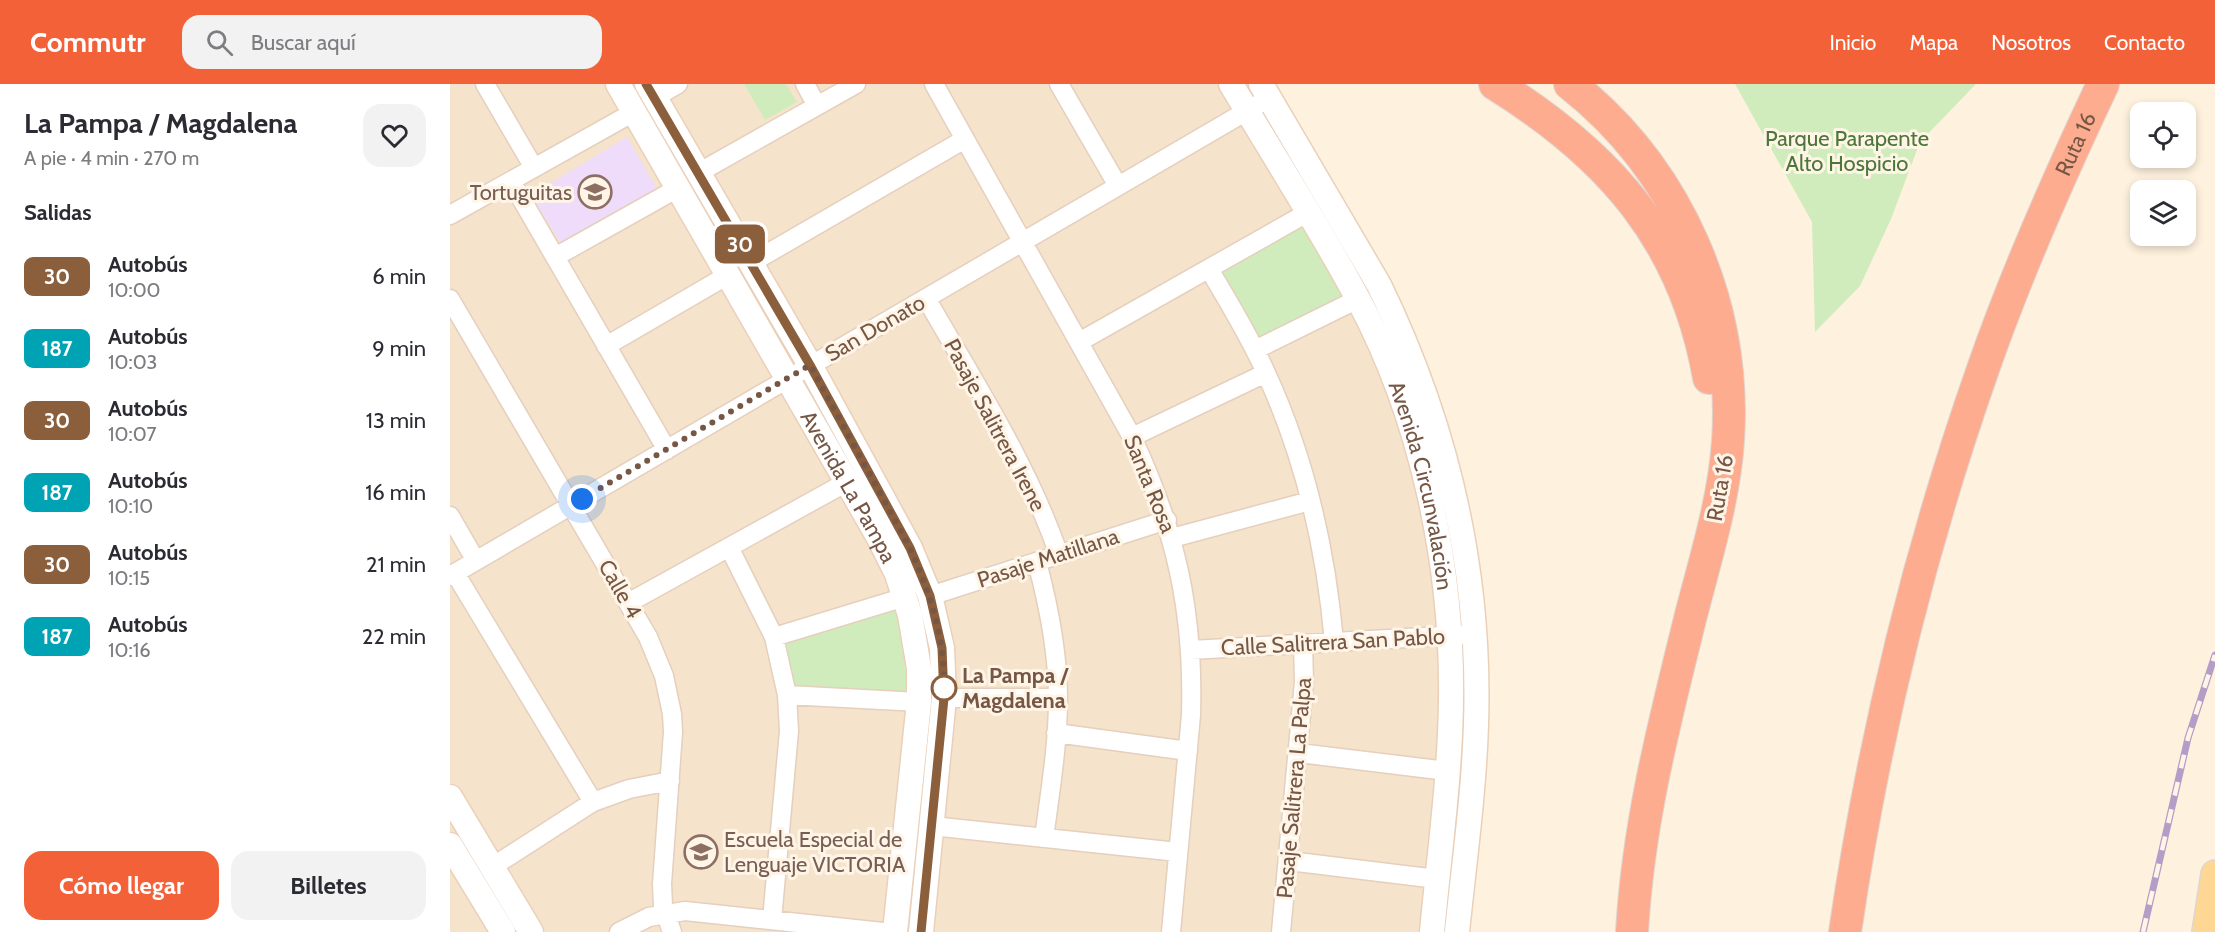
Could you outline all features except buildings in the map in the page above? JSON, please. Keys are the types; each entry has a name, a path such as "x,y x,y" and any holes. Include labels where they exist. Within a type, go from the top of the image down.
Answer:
{"highway":[{"path":"1495,84 1546,119 1597,160 1632,199 1673,265 1698,330 1712,395 1717,459 1714,523"},
{"name":"Ruta 16","path":"1570,84 1621,130 1655,174 1683,220 1707,280 1720,327 1728,386 1728,441 1725,468 1714,523 1652,778 1635,878 1632,932"},
{"name":"Ruta 16","path":"1845,932 1860,832 1888,699 1920,574 1954,458 1983,368 2017,279 2103,84"}],"main road":[{"path":"2206,932 2215,874"}],"street":[{"path":"485,84 534,168"},
{"name":"Avenida La Pampa","path":"618,84 789,378 888,556 905,597 918,651 919,702 896,932"},
{"path":"650,91 678,84"},
{"path":"805,84 818,106"},
{"path":"699,173 856,84"},
{"name":"Santa Rosa","path":"934,84 1132,437 1167,520 1188,612 1191,650 1191,715 1171,932"},
{"path":"1059,84 1119,186"},
{"name":"Avenida Circunvalación","path":"1231,84 1358,299 1391,374 1422,469 1442,561 1449,635 1451,701 1432,932"},
{"name":"Avenida La Pampa","path":"650,91 810,365 910,548 930,596 942,648 944,698 921,932"},
{"name":"Avenida Circunvalación","path":"1265,91 1379,285 1423,386 1456,499 1468,568 1475,634 1477,702 1474,769 1457,932"},
{"name":"San Donato","path":"453,575 1246,111 1265,91"},
{"path":"450,215 634,112"},
{"path":"751,263 965,139"},
{"path":"511,181 667,450"},
{"path":"555,257 678,188"},
{"path":"1079,342 1307,213"},
{"path":"1209,268 1266,373 1292,438 1310,501 1326,573 1334,642"},
{"path":"606,346 728,275"},
{"name":"Pasaje Salitrera Irene","path":"926,298 1020,461 1059,555"},
{"name":"Calle 4","path":"450,299 657,656 669,695 673,732 662,884 665,913 672,932"},
{"path":"1255,351 1358,299"},
{"path":"1132,437 1266,373"},
{"path":"628,603 847,482"},
{"path":"1172,538 1310,501"},
{"path":"450,516 476,561"},
{"name":"Pasaje Matillana","path":"930,596 1167,520"},
{"path":"729,547 774,637 787,695 789,731 772,920"},
{"path":"1037,562 1051,626 1058,698 1044,838"},
{"path":"453,575 593,802"},
{"path":"774,637 905,597"},
{"name":"Calle Salitrera San Pablo","path":"1191,650 1475,634"},
{"name":"Pasaje Salitrera La Palpa","path":"1281,932 1305,682 1303,644"},
{"path":"787,695 919,702"},
{"path":"944,698 1058,698"},
{"path":"1056,733 1188,751"},
{"path":"1299,753 1447,771"},
{"path":"492,867 593,802 629,789 670,781"},
{"path":"450,797 531,932"},
{"path":"932,826 1178,852"},
{"path":"450,844 502,932"},
{"path":"1289,861 1437,879"},
{"path":"619,932 636,922 665,913 697,911 883,932"}],"shaded area":[{"path":"450,84 1269,84 1384,282 1480,637 1467,932 450,932"},
{"name":"Tortuguitas","path":"627,137 658,190 563,247 531,195"}],"green space":[{"path":"744,84 786,84 797,102 765,120"},
{"name":"Parque Parapente Alto Hospicio","path":"1735,84 1976,84 1920,142 1891,219 1860,286 1815,332 1812,222"},
{"path":"1300,223 1306,225 1346,295 1264,341 1255,338 1220,279 1222,268"},
{"path":"895,607 904,648 906,694 796,689 789,680 784,640"}],"railway":[{"path":"2143,932 2188,738 2215,655"}],"bus line":[{"name":"30","path":"646,84 810,365 910,548 930,596 942,648 944,698 921,932"}],"place":[{"name":"Tortuguitas","path":"595,192"},
{"name":"La Pampa / Magdalena","path":"944,688"},
{"name":"Escuela Especial de Lenguaje VICTORIA","path":"701,852"}],"route":[{"path":"582,499 810,365 910,548 922,575 939,631 944,688"}]}
